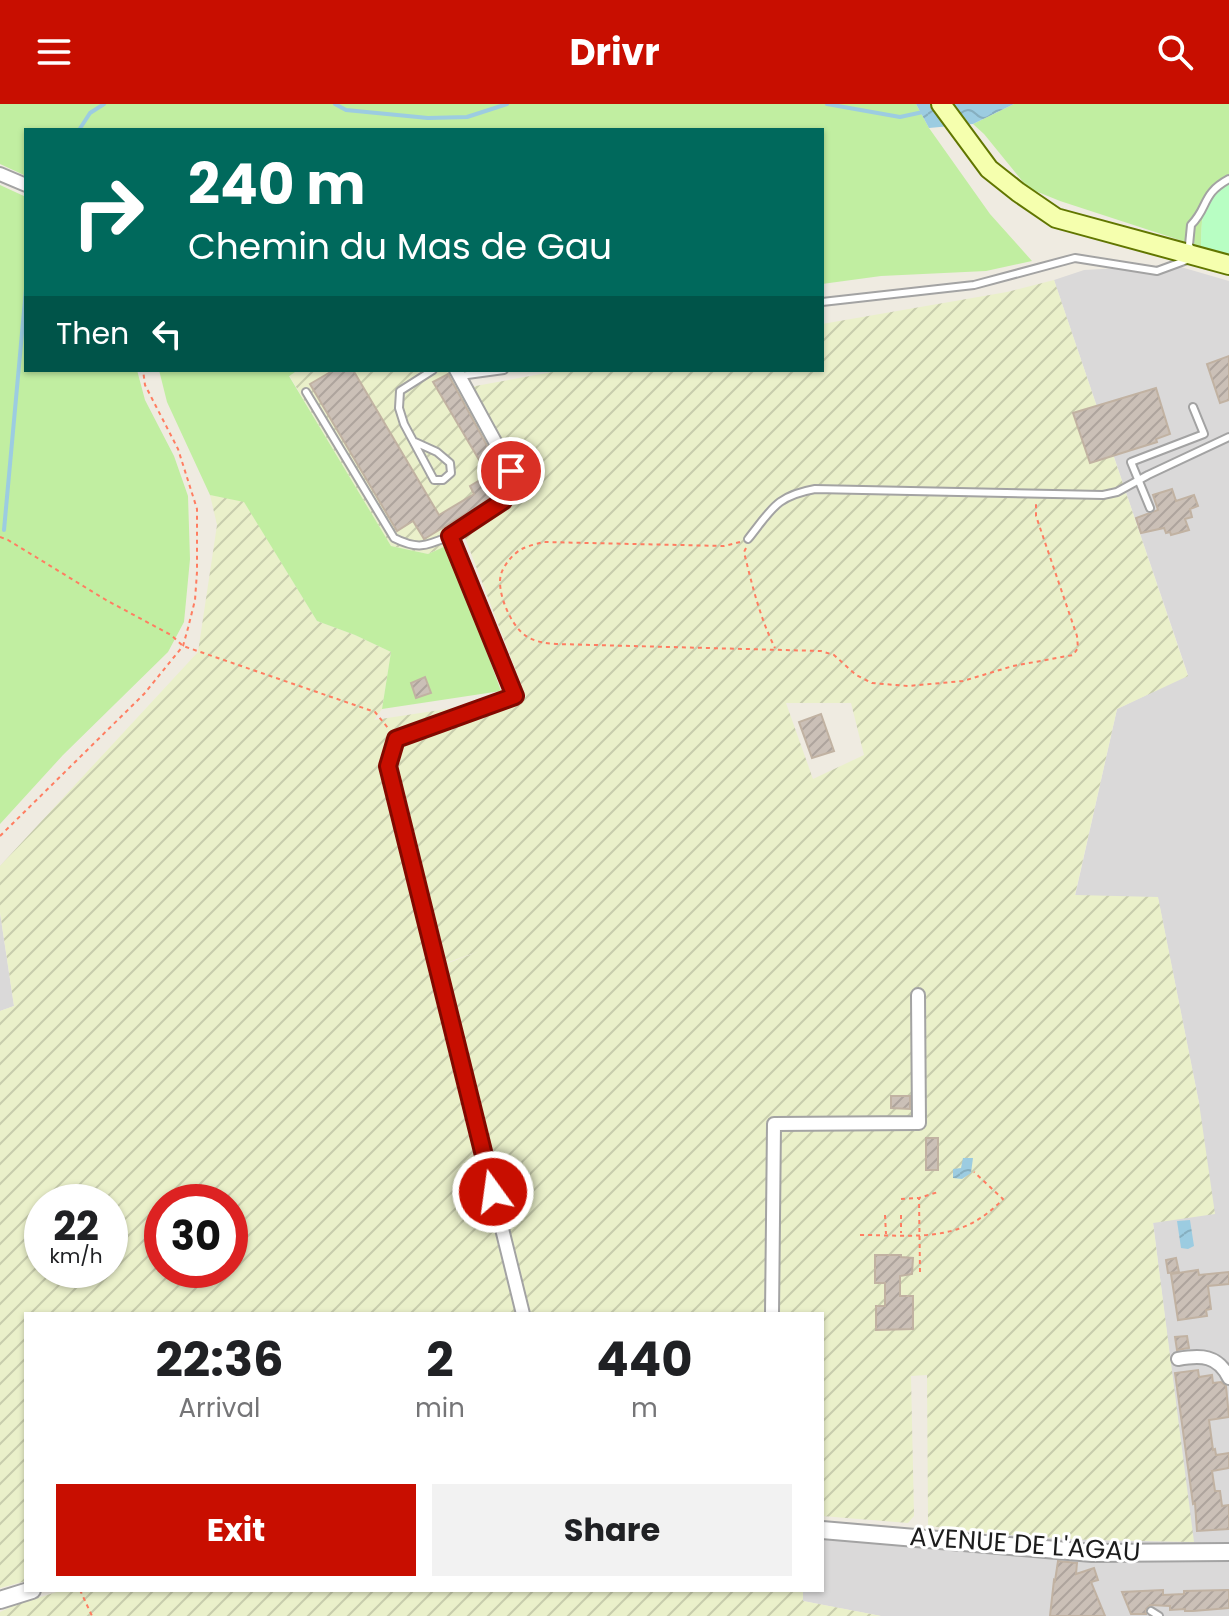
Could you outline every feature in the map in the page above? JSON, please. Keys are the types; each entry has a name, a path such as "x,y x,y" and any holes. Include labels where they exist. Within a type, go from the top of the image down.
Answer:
{"main road":[{"path":"941,104 989,169 1056,218 1229,265"}],"street":[{"path":"0,174 24,184"},
{"path":"458,373 511,471 510,487 503,501 450,536 515,696 396,739 388,766 523,1312"},
{"path":"772,1312 774,1124 919,1123 918,995"},
{"path":"1178,1359 1208,1357 1224,1368 1229,1378"},
{"name":"AVENUE DE L'AGAU","path":"824,1530 1092,1553 1229,1552"},
{"path":"0,1600 26,1592"}],"lane":[{"path":"824,302 974,285 1075,258 1157,271 1195,256 1189,245 1191,225 1210,192 1229,179"},
{"path":"415,442 437,452 450,463 451,473 443,480 434,480 404,424 399,408 400,391 430,372"},
{"path":"306,392 394,538 408,546 426,545 450,536"},
{"path":"1150,508 1131,462 1204,434 1193,407"},
{"path":"748,539 778,502 793,493 815,489 1103,495 1117,492 1229,437"},
{"path":"1151,1611 1159,1616"}],"path":[{"path":"0,836 144,694 183,646 195,600 197,509 178,449 145,385 143,372"},
{"path":"748,539 724,546 544,542 522,548 509,560 501,576 503,596 516,627 527,637 540,642 821,651 834,655 856,675 872,683 908,686 963,681 1013,666 1073,655 1078,648 1077,636 1036,516 1039,492"},
{"path":"0,537 171,635 183,646 375,712 396,739"},
{"path":"748,539 744,552 751,582 765,629 776,650"},
{"path":"860,1235 920,1235 966,1227 991,1212 1003,1199 974,1172"},
{"path":"901,1199 938,1192"},
{"path":"919,1198 920,1272"},
{"path":"885,1215 886,1235"},
{"path":"901,1215 901,1235"},
{"path":"81,1592 92,1616"}],"shaded area":[{"path":"1174,265 1229,281 1229,1616 881,1616 803,1601 803,1592 824,1592 824,1539 1007,1545 1008,1535 1193,1542 1153,1222 1199,1103 1158,898 1075,896 1117,709 1188,675 1054,280 1084,270"},
{"path":"0,913 14,1006 0,1011"}],"green space":[{"path":"0,104 916,104 929,128 990,214 1032,261 986,271 881,276 824,284 824,128 24,128 24,175 0,164"},
{"path":"1014,104 1229,104 1229,183 1202,220 1201,247 1028,188 973,124"},
{"path":"1229,183 1229,254 1201,247 1204,210 1213,196"},
{"path":"0,185 24,196 24,372 138,372 145,400 174,456 188,496 190,559 184,622 168,652 63,755 0,824"},
{"path":"1054,280 1188,676 1117,709 1075,895 1158,897 1199,1103 1215,1214 1153,1223 1194,1542 1091,1540 928,1526 927,1375 911,1376 914,1516 908,1523 824,1516 824,1312 525,1312 438,967 480,951 431,968 515,1312 24,1312 24,1582 0,1588 0,1011 14,1006 0,912 0,866 198,652 217,525 210,495 244,501 317,621 391,652 382,709 374,720 526,697 464,535 428,554 391,546 289,375 294,372 460,372 470,387 552,372 824,372 824,324 1007,292","holes":["786,703 851,703 864,755 813,779"]},
{"path":"160,372 295,372 289,376 391,546 428,554 448,545 501,691 382,709 391,652 317,621 244,502 210,495 167,402"},
{"path":"57,1592 803,1592 803,1601 881,1616 0,1616 0,1612"}],"water":[{"path":"916,104 1014,104 973,124 929,128"},
{"path":"963,1158 973,1158 971,1173 962,1179 953,1178 953,1169 961,1168"},
{"path":"1190,1220 1194,1246 1181,1248 1177,1221"}],"building":[{"path":"1229,356 1229,400 1220,403 1207,364"},
{"path":"331,372 354,372 439,515 474,494 470,486 488,475 433,382 448,374 502,473 496,495 424,539 413,521 397,531 310,384"},
{"path":"1156,388 1170,434 1156,439 1157,442 1090,463 1073,413"},
{"path":"1172,489 1176,501 1194,495 1198,506 1190,509 1192,517 1185,519 1189,530 1171,535 1164,528 1141,533 1136,518 1158,510 1153,495"},
{"path":"425,677 431,693 416,698 411,683"},
{"path":"821,714 834,751 812,758 799,722"},
{"path":"891,1096 910,1096 910,1109 891,1108"},
{"path":"926,1138 938,1138 938,1170 926,1170"},
{"path":"875,1255 913,1258 912,1274 900,1276 900,1296 913,1296 913,1329 876,1330 876,1306 885,1306 885,1283 875,1283"},
{"path":"1176,1258 1179,1272 1168,1273 1166,1260"},
{"path":"1198,1270 1199,1275 1229,1272 1229,1284 1208,1286 1211,1309 1206,1310 1207,1316 1178,1320 1171,1274"},
{"path":"1187,1336 1189,1348 1177,1350 1175,1337"},
{"path":"1198,1370 1199,1377 1212,1375 1213,1383 1221,1382 1226,1386 1229,1417 1209,1420 1216,1455 1229,1453 1229,1468 1212,1471 1215,1491 1220,1491 1222,1506 1229,1505 1229,1529 1197,1531 1175,1373"},
{"path":"1058,1561 1077,1563 1076,1574 1094,1568 1098,1580 1091,1582 1105,1616 1050,1616"},
{"path":"1163,1590 1163,1595 1184,1594 1184,1591 1229,1590 1229,1608 1185,1611 1150,1605 1146,1614 1131,1614 1122,1592"}],"waterway":[{"path":"80,128 90,113 104,104"},
{"path":"335,104 346,110 428,118 467,117 507,104"},
{"path":"827,104 900,117 923,112"},
{"path":"4,530 24,311"}],"route":[{"path":"493,1192 388,766 396,739 515,696 450,536 503,501 510,487 511,471"}]}
